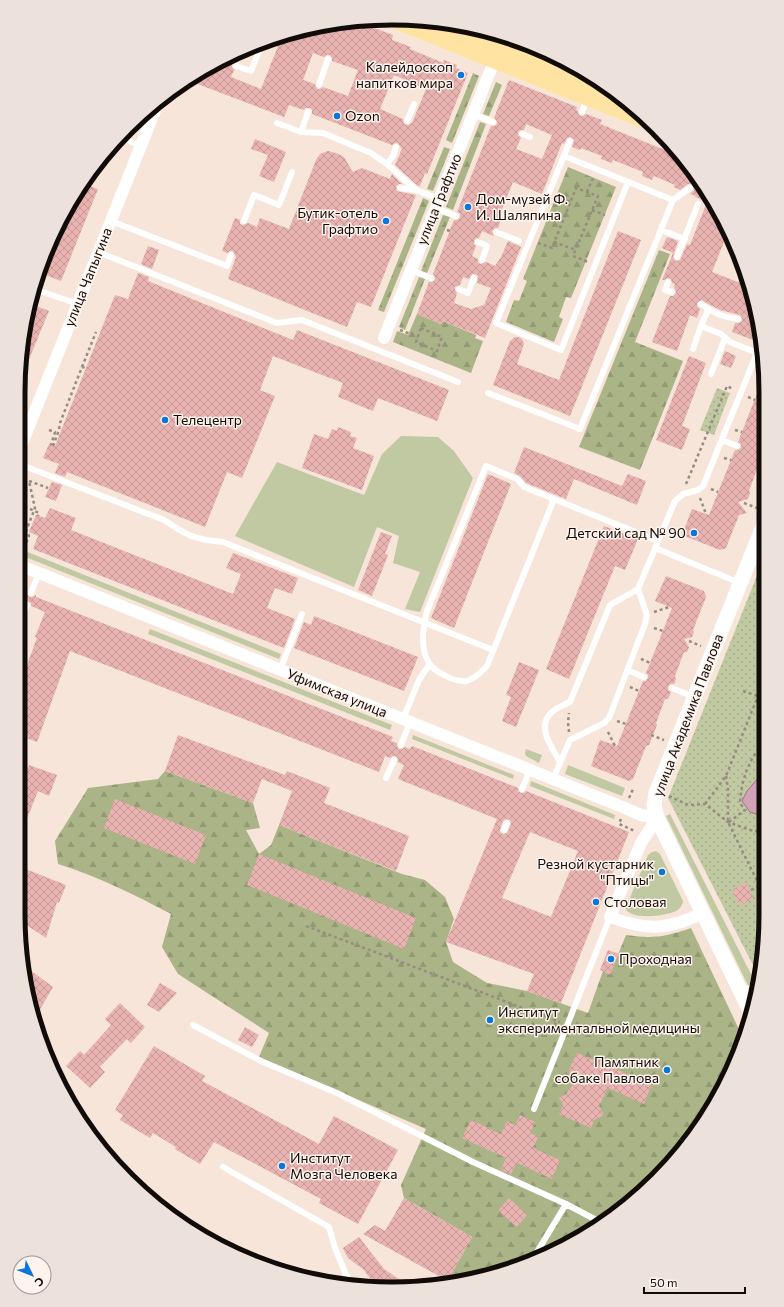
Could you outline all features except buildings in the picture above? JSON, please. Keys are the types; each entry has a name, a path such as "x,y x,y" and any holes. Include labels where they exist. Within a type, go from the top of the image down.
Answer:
{"main road":[{"path":"412,26 495,59 585,104 634,116"},
{"path":"492,39 571,72"}],"street":[{"name":"улица Графтио","path":"384,338 495,59"},
{"name":"улица Чапыгина","path":"25,436 154,113"},
{"name":"улица Академика Павлова","path":"747,1005 657,818 654,805 656,793 694,696 746,581 759,540"},
{"name":"Уфимская улица","path":"25,568 641,815 657,818"},
{"path":"657,818 641,843 610,917 632,925 649,927 666,926 703,913"}],"lane":[{"path":"236,66 251,71 259,50"},
{"path":"319,85 328,59"},
{"path":"407,121 414,104"},
{"path":"301,132 308,112"},
{"path":"473,114 493,122"},
{"path":"276,123 301,132 323,133 371,153 387,164 416,190 456,216"},
{"path":"522,134 530,137"},
{"path":"126,139 141,146"},
{"path":"570,141 496,323 561,350 628,182"},
{"path":"387,164 393,156 396,147"},
{"path":"564,156 673,200"},
{"path":"244,221 254,195 279,205 292,172"},
{"path":"400,188 416,190"},
{"path":"488,392 580,429 673,200 690,188"},
{"path":"677,257 698,204"},
{"path":"111,221 227,266 231,255"},
{"path":"661,230 685,239"},
{"path":"496,232 519,241"},
{"path":"478,242 487,246 482,260"},
{"path":"98,252 277,323 302,320 458,382"},
{"path":"411,270 431,278"},
{"path":"458,289 468,293 474,278"},
{"path":"668,282 665,290 672,292"},
{"path":"40,291 78,304"},
{"path":"700,304 708,310 738,319"},
{"path":"693,349 708,310"},
{"path":"701,326 721,334 730,342 757,352"},
{"path":"711,374 725,338"},
{"path":"560,762 544,731 545,721 551,712 570,702 610,605 638,589 675,501 682,494 698,490 703,486 757,356"},
{"path":"722,440 736,446"},
{"path":"25,466 164,520 181,532 202,540 223,542 493,650"},
{"path":"554,499 487,666 478,676 466,681 453,679 440,673 429,665 424,652 424,623 427,611 486,466 517,479 524,488 554,499 658,541"},
{"path":"655,548 746,581"},
{"path":"31,593 39,573"},
{"path":"554,779 570,740 604,723 609,718 645,624 646,615 638,589"},
{"path":"25,610 27,605"},
{"path":"280,670 302,614"},
{"path":"401,745 420,680 429,665"},
{"path":"627,670 644,677"},
{"path":"672,688 694,696"},
{"path":"386,778 394,760"},
{"path":"522,790 530,770"},
{"path":"504,830 507,823"},
{"path":"534,1110 610,917"},
{"path":"741,992 752,987"},
{"path":"193,1024 263,1062 337,1093 473,1162 566,1204 596,1220"},
{"path":"223,1167 329,1227 335,1248 348,1279"},
{"path":"537,1252 566,1204"}],"path":[{"path":"587,192 596,169"},
{"path":"530,240 552,248 576,188 598,196 573,256 595,265"},
{"path":"549,193 571,202"},
{"path":"592,210 614,218"},
{"path":"554,242 576,250"},
{"path":"421,328 442,337 437,351 416,342 418,337 421,328"},
{"path":"49,430 55,432 52,445 84,368 96,332"},
{"path":"406,332 418,337"},
{"path":"682,494 727,386 742,392"},
{"path":"25,546 29,536 26,531 36,508 28,481 48,488"},
{"path":"698,490 706,514"},
{"path":"744,503 757,508"},
{"path":"25,506 39,513 38,516"},
{"path":"746,581 759,582"},
{"path":"646,615 669,607"},
{"path":"689,641 702,646"},
{"path":"705,804 726,776 758,696 743,691"},
{"path":"570,702 568,723 570,740"},
{"path":"604,723 615,746"},
{"path":"651,735 665,740"},
{"path":"728,822 745,810 740,803 744,780 750,760 759,749"},
{"path":"726,776 728,789 728,822 759,886 751,890"},
{"path":"666,797 669,796 688,806 705,804 728,822 759,832"},
{"path":"306,926 567,1024"}],"green space":[{"path":"473,73 479,76 452,143 446,140"},
{"path":"496,82 502,85 489,116 483,114"},
{"path":"480,122 486,124 453,210 446,207"},
{"path":"444,147 450,149 433,191 427,189"},
{"path":"568,167 616,187 571,298 566,297 559,317 563,319 554,342 506,322 514,300 519,301 527,281 523,279"},
{"path":"423,198 429,201 384,312 378,310"},
{"path":"443,215 450,217 427,273 421,271"},
{"path":"659,250 670,254 635,342 683,361 640,470 579,447"},
{"path":"419,277 425,279 405,330 399,327"},
{"path":"417,314 441,324 443,321 476,335 475,338 483,341 471,373 393,342 397,331 408,335"},
{"path":"717,388 730,393 714,435 700,430"},
{"path":"401,436 438,437 454,451 473,478 420,612 405,609 420,572 393,563 399,536 377,527 354,587 235,536 277,462 364,495 382,454"},
{"path":"25,551 281,654 279,659 25,557"},
{"path":"759,570 759,915 755,969 668,798"},
{"path":"150,629 392,725 390,730 148,634"},
{"path":"413,735 514,775 513,779 412,739"},
{"path":"526,749 542,755 539,763 526,756"},
{"path":"568,765 625,788 622,796 565,774"},
{"name":"Институт экспериментальной медицины","path":"165,771 253,803 260,828 246,830 259,854 271,845 279,825 402,874 425,880 445,897 454,919 446,942 453,962 487,983 527,991 588,1013 603,971 610,974 626,935 652,937 691,928 740,1032 721,1077 710,1098 683,1138 652,1175 596,1220 576,1233 554,1244 510,1263 449,1277 472,1237 404,1198 401,1185 426,1129 259,1057 269,1033 178,974 162,947 171,914 116,886 58,864 55,841 88,788 158,779"},
{"path":"531,781 615,815 614,819 530,786"},
{"path":"670,814 753,979 751,991 666,816"},
{"path":"656,851 660,854 683,901 682,904 680,908 671,913 643,916 630,913 626,910 626,907 648,855"}],"shaded area":[{"path":"759,777 759,815 750,812 742,801 747,791"}],"place":[{"name":"Калейдоскоп напитков мира","path":"461,75"},
{"name":"Ozon","path":"337,116"},
{"name":"Дом-музей Ф. И. Шаляпина","path":"468,207"},
{"name":"Бутик-отель Графтио","path":"386,221"},
{"name":"Телецентр","path":"165,420"},
{"name":"Детский сад № 90","path":"694,533"},
{"name":"Резной кустарник \"Птицы\"","path":"662,872"},
{"name":"Столовая","path":"596,902"},
{"name":"Проходная","path":"611,959"},
{"name":"Институт экспериментальной медицины","path":"490,1020"},
{"name":"Памятник собаке Павлова","path":"667,1070"},
{"name":"Институт Мозга Человека","path":"282,1166"}]}
